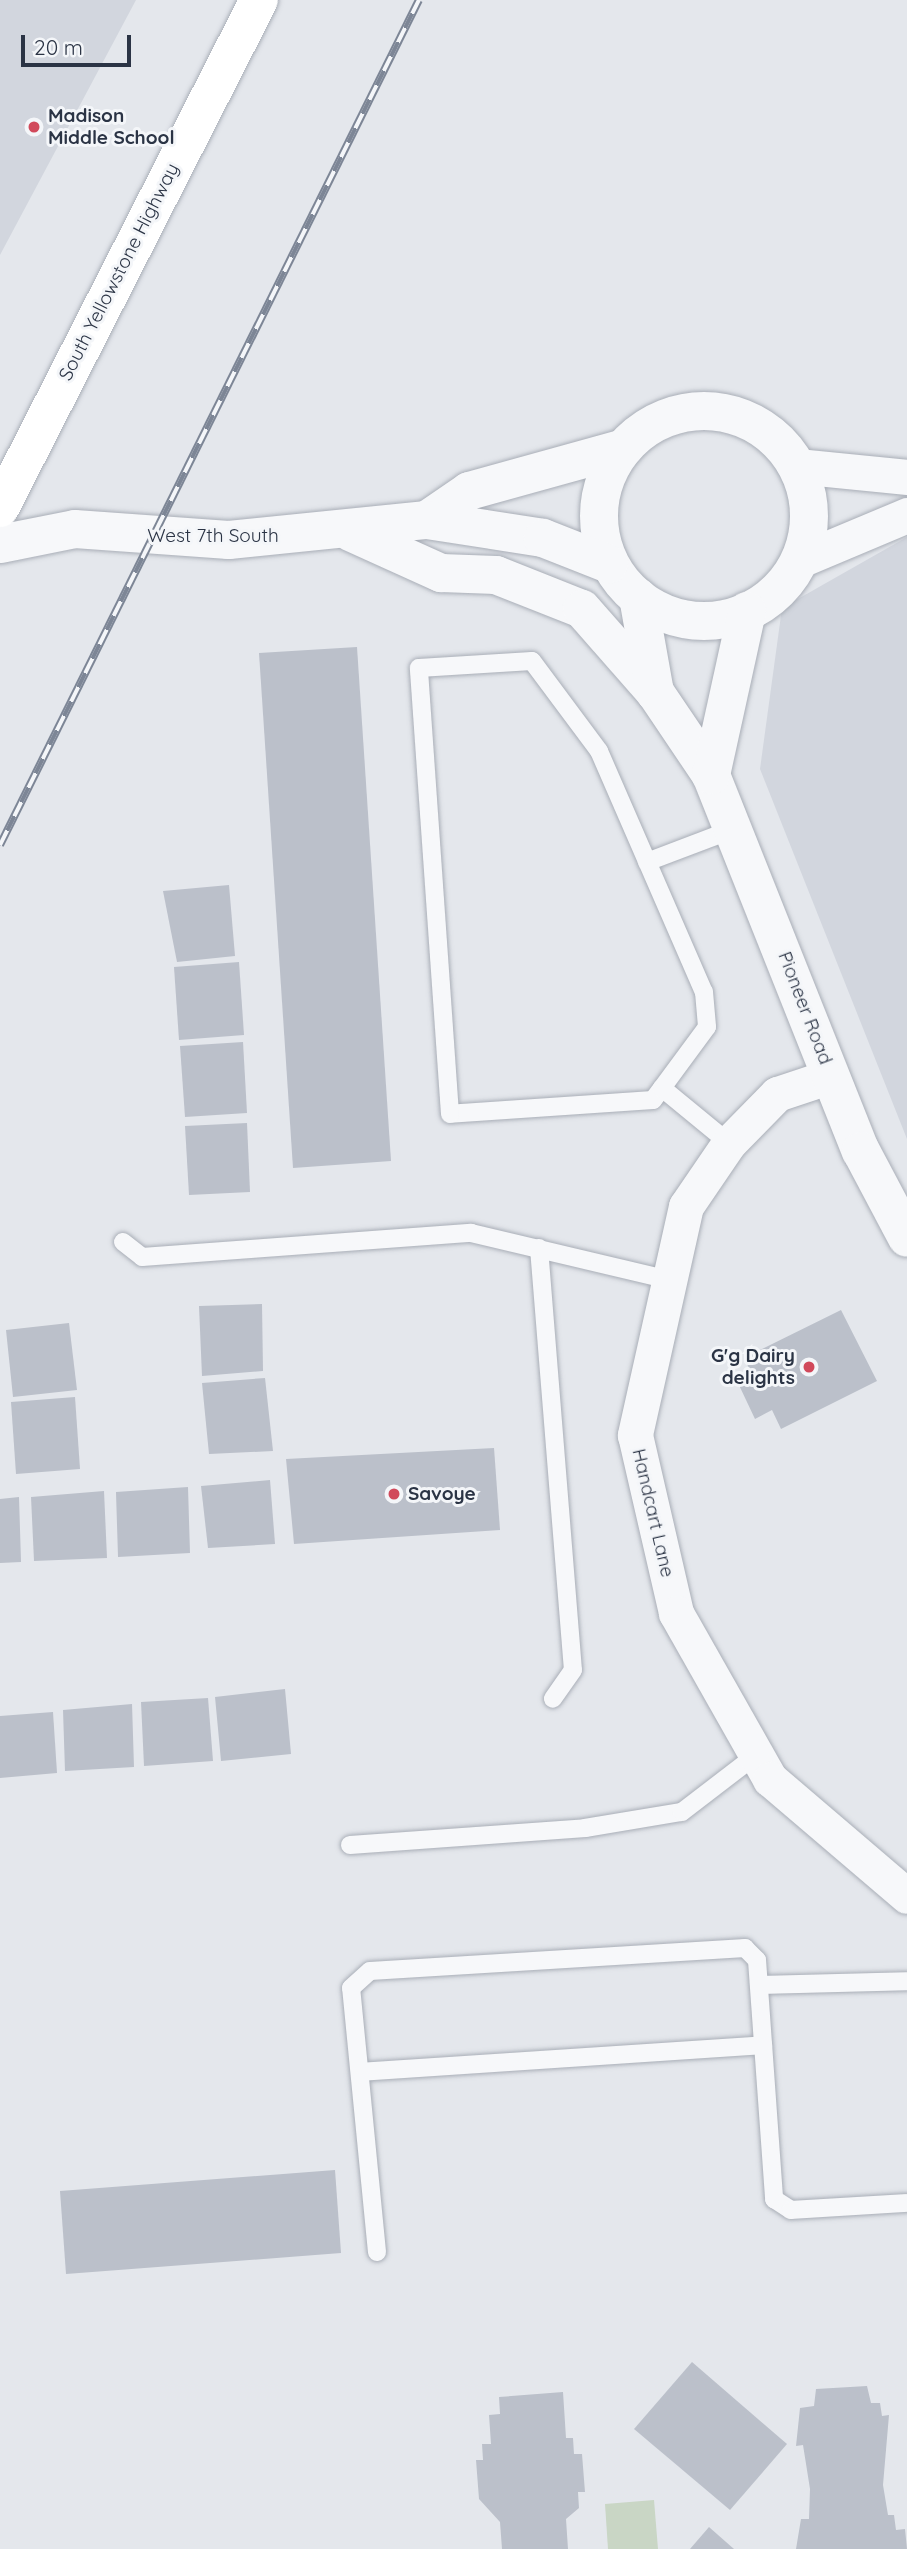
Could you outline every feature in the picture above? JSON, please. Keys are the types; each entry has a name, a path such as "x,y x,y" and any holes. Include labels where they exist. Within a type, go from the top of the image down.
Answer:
{"main road":[{"name":"South Yellowstone Highway","path":"0,508 259,0"}],"street":[{"path":"704,410 739,416 771,433 797,466 808,494 809,527 800,560 781,588 747,611 689,620 638,597 609,564 598,529 600,493 624,447 669,415 704,410"},
{"name":"West 7th South","path":"427,520 469,491 624,447"},
{"path":"797,466 907,477"},
{"path":"800,560 907,515"},
{"name":"West 7th South","path":"0,544 75,529 229,540 350,532 427,520 543,538 609,564"},
{"path":"350,532 441,573 496,575 582,609 655,692"},
{"name":"Pioneer Road","path":"638,597 655,692 711,775 860,1151 907,1238"},
{"path":"711,775 747,611"},
{"name":"Handcart Lane","path":"831,1076 777,1094 729,1143 686,1206 635,1434 676,1613 770,1779 907,1896"}],"lane":[{"path":"532,661 599,751 704,992 706,1027 662,1088 653,1100 450,1114 419,668 532,661"},
{"path":"647,862 734,829"},
{"path":"662,1088 729,1143"},
{"path":"123,1242 142,1257 471,1233 670,1280"},
{"path":"539,1248 573,1670 553,1699"},
{"path":"350,1845 585,1828 682,1812 756,1755"},
{"path":"377,2252 351,1988 370,1971 745,1948 757,1960 774,2199 792,2210 907,2203"},
{"path":"759,1985 905,1974"},
{"path":"360,2072 763,2045"}],"shaded area":[{"name":"Madison Middle School","path":"0,0 136,0 0,255"},
{"path":"907,537 907,1139 760,769 782,608"}],"green space":[{"path":"654,2500 658,2549 608,2549 605,2504"}],"building":[{"path":"357,647 391,1161 293,1168 259,653"},
{"path":"229,885 235,956 177,962 163,891"},
{"path":"239,962 244,1035 179,1040 174,967"},
{"path":"243,1042 247,1113 185,1117 180,1046"},
{"path":"247,1123 250,1192 189,1195 185,1126"},
{"path":"262,1304 263,1371 202,1376 199,1306"},
{"name":"G'g Dairy delights","path":"841,1310 877,1381 781,1429 772,1410 755,1419 738,1383 753,1376 744,1358"},
{"path":"69,1323 77,1390 13,1397 6,1330"},
{"path":"265,1378 273,1451 209,1454 202,1383"},
{"path":"75,1397 80,1469 16,1474 11,1402"},
{"name":"Savoye","path":"494,1448 500,1530 294,1544 286,1459"},
{"path":"270,1480 275,1544 208,1548 201,1486"},
{"path":"188,1487 190,1553 118,1557 116,1492"},
{"path":"104,1491 107,1558 34,1561 31,1497"},
{"path":"19,1497 21,1562 0,1563 0,1499"},
{"path":"285,1689 291,1754 221,1761 215,1697"},
{"path":"208,1698 213,1761 144,1766 141,1702"},
{"path":"132,1704 134,1767 65,1771 63,1710"},
{"path":"53,1712 57,1773 0,1778 0,1716"},
{"path":"335,2170 341,2253 66,2274 60,2191"},
{"path":"692,2362 787,2444 730,2510 634,2429"},
{"path":"867,2386 871,2403 880,2403 882,2416 889,2415 883,2485 888,2515 894,2515 896,2530 905,2529 907,2549 796,2549 801,2519 809,2519 810,2489 803,2445 796,2446 800,2408 814,2406 816,2389"},
{"path":"563,2392 566,2438 573,2438 574,2454 582,2454 585,2492 578,2492 579,2508 566,2519 568,2549 502,2549 500,2522 479,2499 476,2460 483,2460 482,2444 491,2444 489,2415 500,2414 499,2397"},
{"path":"709,2527 734,2549 690,2549"}],"railway":[{"path":"0,845 419,0"}],"place":[{"name":"Madison Middle School","path":"34,127"},
{"name":"G'g Dairy delights","path":"809,1367"},
{"name":"Savoye","path":"394,1494"}]}
